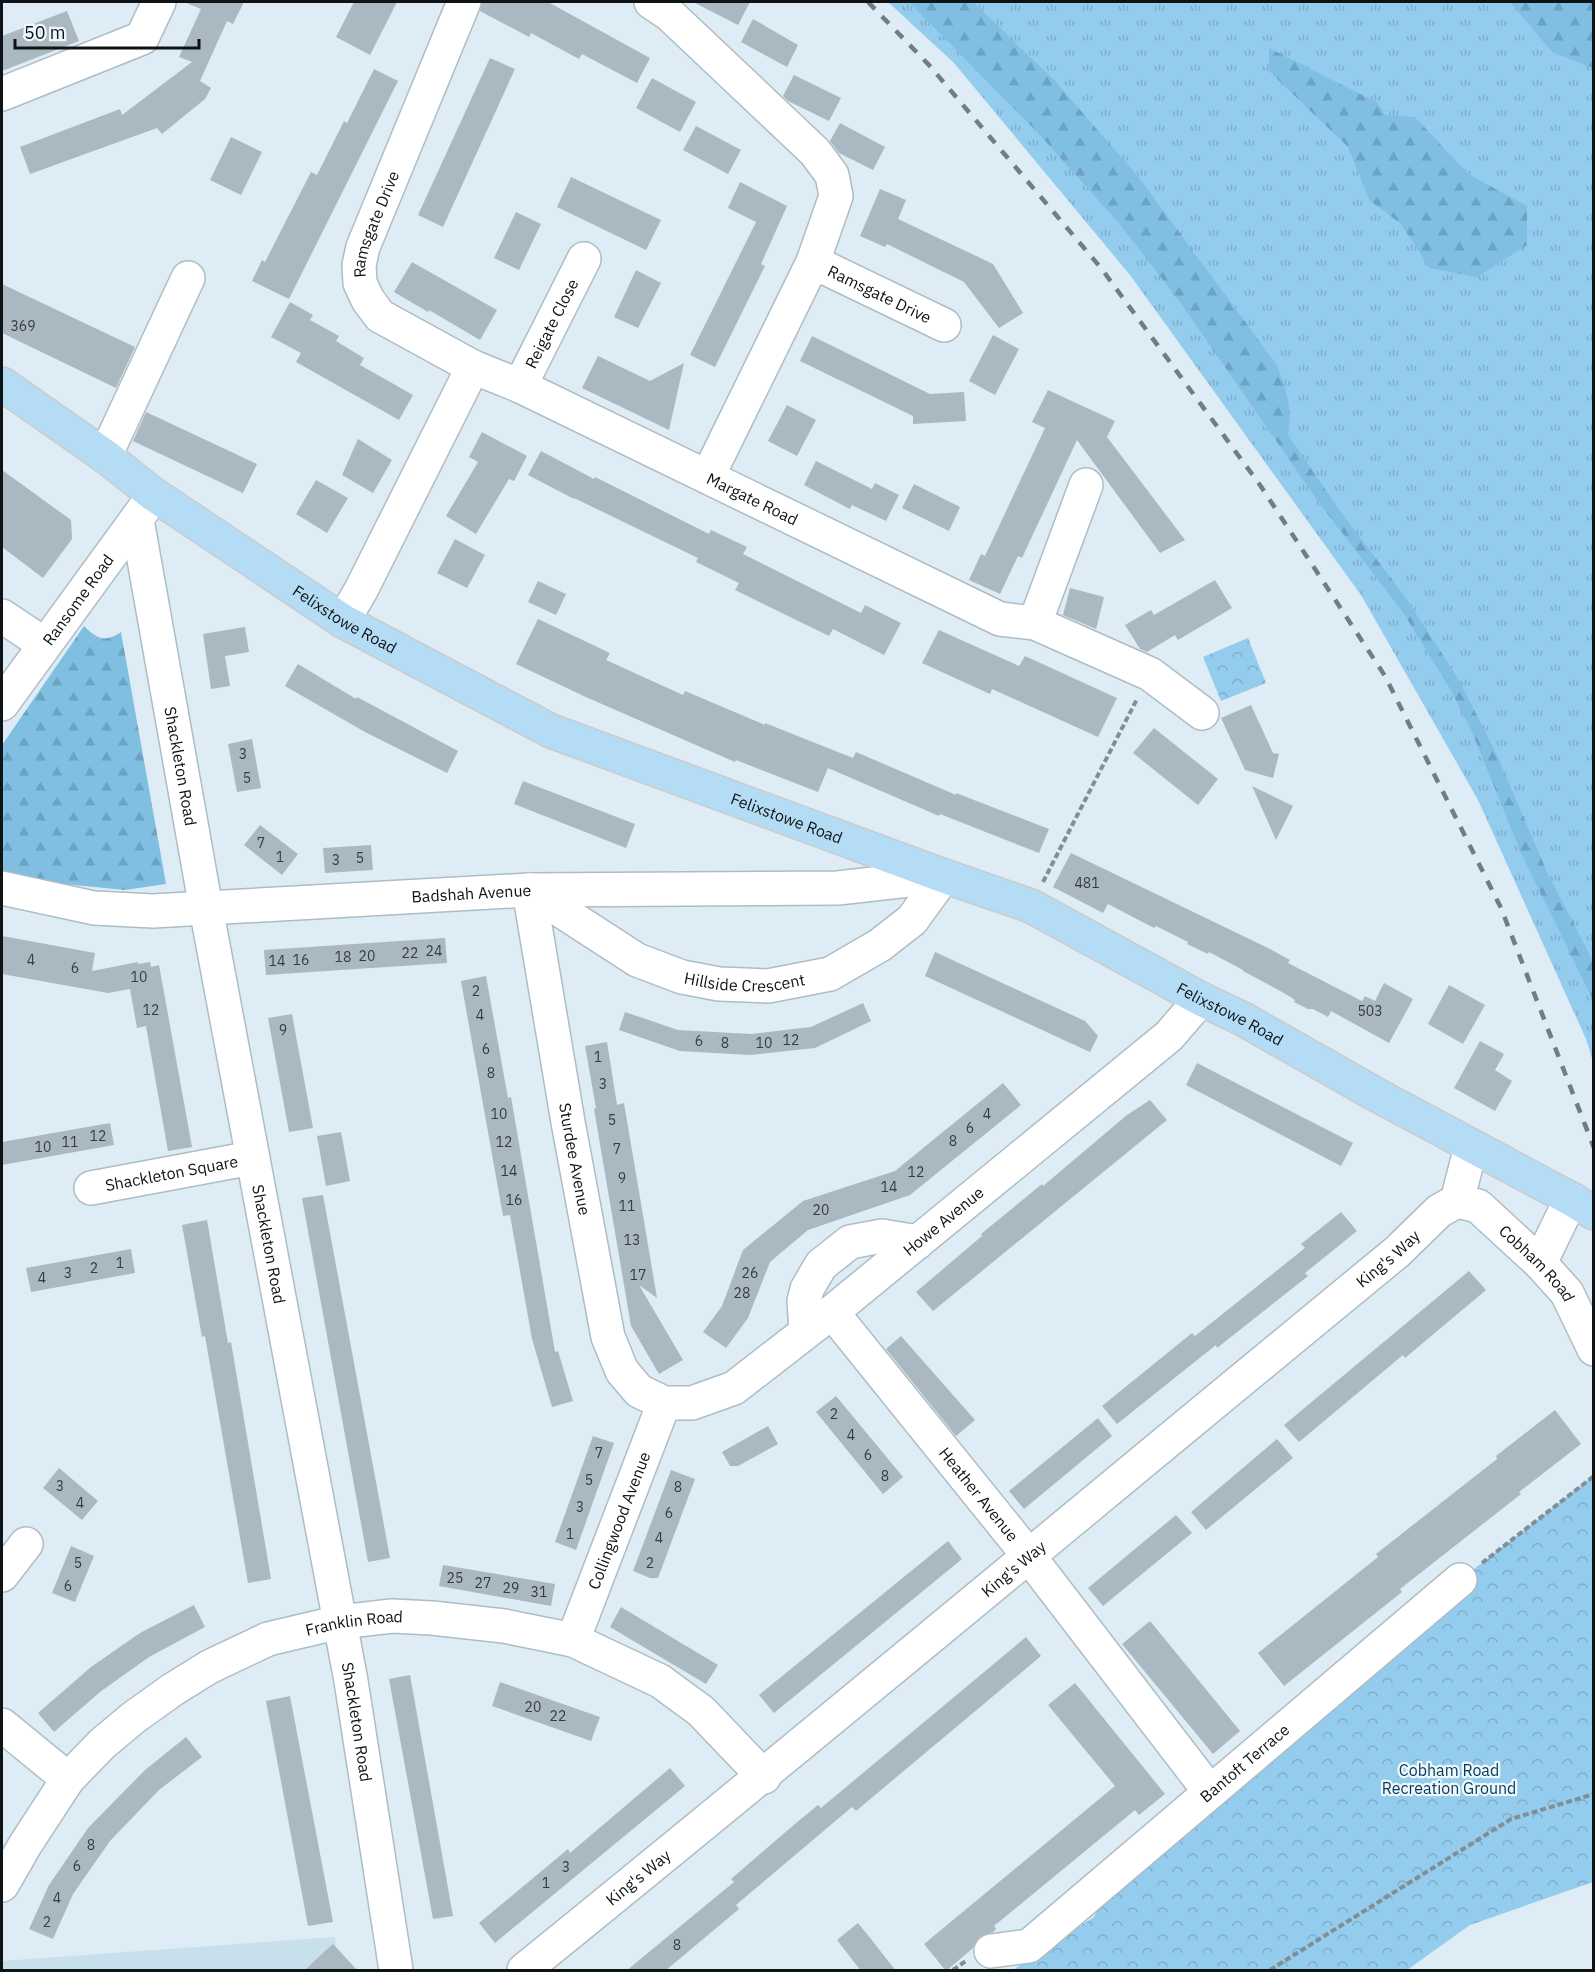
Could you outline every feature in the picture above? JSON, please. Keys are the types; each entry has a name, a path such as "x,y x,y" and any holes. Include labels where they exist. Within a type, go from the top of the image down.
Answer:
{"main road":[{"name":"Felixstowe Road","path":"2,384 105,456 145,507 343,621 551,731 1031,906 1201,999 1243,1019 1584,1207"}],"street":[{"path":"2,94 142,38 159,2"},
{"name":"Ramsgate Drive","path":"464,2 363,247 359,265 360,283 368,300 380,316 473,367"},
{"name":"Ramsgate Drive","path":"651,2 669,14 815,152 832,175 837,196 813,262 708,476"},
{"name":"Reigate Close","path":"520,386 584,259"},
{"name":"Ramsgate Drive","path":"813,262 944,325"},
{"path":"105,456 188,278"},
{"path":"343,621 362,590 473,367"},
{"name":"Margate Road","path":"473,367 520,386 1000,619 1035,623 1150,674 1202,713"},
{"path":"1035,623 1086,486"},
{"name":"Ransome Road","path":"2,704 145,507"},
{"name":"Shackleton Road","path":"145,507 206,909 353,1693 396,1971"},
{"path":"2,616 44,644"},
{"name":"Badshah Avenue","path":"2,888 94,908 153,911 529,890 837,888 944,876"},
{"name":"Hillside Crescent","path":"529,890 637,960 682,977 719,984 768,986 830,974 880,945 912,920 944,876"},
{"name":"Sturdee Avenue","path":"529,890 568,1122 608,1337 622,1371 639,1391 664,1403"},
{"name":"Howe Avenue","path":"664,1403 692,1403 734,1388 832,1312 1168,1035 1201,999"},
{"path":"1456,1201 1472,1146"},
{"name":"Shackleton Square","path":"91,1188 252,1158"},
{"name":"Cobham Road","path":"1456,1201 1478,1206 1540,1263 1567,1293 1593,1349"},
{"name":"King's Way","path":"524,1971 764,1777 1028,1555 1397,1252 1438,1211 1456,1201"},
{"path":"1540,1263 1584,1207"},
{"path":"806,1332 804,1301 807,1289 821,1265 850,1242 882,1236 918,1242"},
{"name":"Heather Avenue","path":"832,1312 1028,1555 1210,1792"},
{"name":"Collingwood Avenue","path":"573,1640 664,1403"},
{"path":"2,1575 26,1544"},
{"name":"Bantoft Terrace","path":"981,1953 1029,1946 1460,1580"},
{"name":"Franklin Road","path":"2,1885 68,1779 102,1744 133,1718 209,1666 268,1639 340,1622 392,1616 432,1618 504,1626 573,1640 660,1680 701,1711 764,1777"},
{"path":"2,1725 68,1779"}],"path":[{"path":"1031,906 1150,674"},
{"path":"1460,1580 1593,1476"},
{"path":"1270,1971 1511,1819 1593,1794"},
{"path":"953,1971 981,1953"}],"shaded area":[{"path":"335,1937 338,1970 2,1970 2,1961"}],"green space":[{"path":"888,2 1593,2 1593,1061 1586,1039 1478,800 1361,595 1130,275 954,63"},
{"path":"909,2 973,2 1055,81 1140,179 1276,364 1288,398 1290,416 1288,435 1338,508 1406,598 1459,680 1496,753 1547,872 1593,961 1593,1000 1521,853 1472,732 1449,687 1402,611 1317,500 1180,302 1118,222 1036,131"},
{"path":"1510,2 1593,2 1593,68 1552,52"},
{"path":"1269,48 1378,103 1385,115 1415,117 1468,174 1527,206 1527,245 1477,277 1430,268 1400,223 1370,201 1348,147 1269,71"},
{"path":"84,626 101,638 110,638 121,632 166,884 125,890 44,882 2,872 2,745"},
{"path":"1248,638 1266,683 1221,701 1203,657"},
{"name":"Cobham Road Recreation Ground","path":"1593,1476 1593,1882 1470,1925 1407,1970 1013,1970 1094,1917 1106,1890 1460,1580"}],"building":[{"path":"184,2 244,2 233,24 227,21 200,81 211,88 205,99 162,134 157,128 30,174 20,147 120,109 122,115 192,62 179,57 201,9"},
{"path":"354,2 397,2 370,55 336,37"},
{"path":"482,2 548,2 650,58 637,83 582,54 579,59 531,33 529,37 480,11"},
{"path":"693,2 750,2 738,25"},
{"path":"67,11 79,41 2,71 2,36"},
{"path":"753,19 798,45 787,67 741,42"},
{"path":"490,58 515,69 443,227 418,215"},
{"path":"374,69 398,81 289,299 252,281 262,260 265,262 311,172 317,175 344,121 347,123"},
{"path":"794,75 841,98 829,121 788,101 783,96"},
{"path":"652,78 696,102 680,132 636,108"},
{"path":"840,123 885,147 873,170 839,153 830,141"},
{"path":"696,126 741,150 728,174 683,150"},
{"path":"231,137 262,152 241,195 210,180"},
{"path":"571,177 661,220 646,250 557,207"},
{"path":"740,182 787,206 761,264 765,266 715,367 690,355 756,222 728,208"},
{"path":"880,189 906,200 898,219 993,264 1023,313 999,328 964,282 887,244 885,247 860,236"},
{"path":"516,212 541,224 519,270 494,258"},
{"path":"412,262 497,310 480,340 394,292"},
{"path":"636,270 661,283 638,328 614,317"},
{"path":"2,284 135,347 116,388 2,333"},
{"path":"290,302 313,315 310,320 339,336 336,341 364,358 360,365 413,395 399,420 296,362 301,353 271,337"},
{"path":"993,335 1019,349 995,395 969,381"},
{"path":"812,336 930,394 964,392 966,421 913,424 913,416 800,361"},
{"path":"598,356 650,381 684,363 669,430 582,388"},
{"path":"1048,390 1115,421 1107,437 1185,540 1160,553 1077,440 1022,558 1018,556 1000,594 969,580 981,554 985,556 1045,428 1032,422"},
{"path":"787,405 816,420 797,456 768,441"},
{"path":"146,412 257,464 243,493 133,441"},
{"path":"482,432 527,456 514,481 509,479 476,534 446,516 478,462 469,457"},
{"path":"358,439 392,460 373,493 342,475"},
{"path":"541,451 709,534 711,530 747,547 743,554 861,613 865,605 901,623 884,655 833,629 829,636 735,590 739,583 696,562 698,558 528,475"},
{"path":"816,461 872,489 875,483 899,495 886,521 852,505 850,509 804,485"},
{"path":"2,470 71,520 72,539 43,578 2,547"},
{"path":"316,480 348,498 327,533 296,514"},
{"path":"914,484 960,507 949,531 902,508"},
{"path":"455,539 485,555 467,588 437,573"},
{"path":"1215,580 1232,608 1178,640 1175,635 1147,652 1140,649 1125,625 1151,610 1154,615"},
{"path":"538,581 566,594 556,615 528,602"},
{"path":"1070,588 1104,597 1096,629 1063,615"},
{"path":"538,619 610,653 606,660 683,695 685,691 765,725 765,723 853,758 856,752 956,795 956,793 1049,829 1039,853 940,814 939,816 828,768 818,792 736,760 735,762 588,698 516,664"},
{"path":"245,627 249,652 225,656 230,686 211,689 203,634"},
{"path":"939,630 1019,666 1025,656 1117,698 1098,737 992,689 990,694 922,663"},
{"path":"298,664 356,699 357,697 458,751 447,773 365,732 285,686"},
{"path":"1251,705 1273,753 1279,754 1273,778 1245,770 1221,718"},
{"path":"1154,728 1218,779 1198,805 1133,753"},
{"path":"252,739 261,788 237,792 228,744"},
{"path":"523,781 635,824 626,848 514,804"},
{"path":"1252,786 1293,806 1276,840"},
{"path":"260,825 298,854 282,875 244,845"},
{"path":"371,845 373,870 325,873 323,848"},
{"path":"1071,853 1268,948 1290,960 1288,963 1362,1001 1365,996 1375,1001 1384,983 1413,999 1389,1043 1331,1011 1328,1017 1313,1009 1308,1009 1243,970 1209,952 1208,954 1187,944 1188,942 1156,926 1154,928 1108,904 1103,913 1053,887"},
{"path":"2,936 95,953 92,971 138,962 138,964 150,962 151,967 159,965 192,1147 168,1151 146,1026 137,1028 130,989 108,993 2,974"},
{"path":"445,938 447,963 266,975 264,950"},
{"path":"935,952 1085,1021 1098,1036 1090,1052 925,976"},
{"path":"486,976 508,1098 511,1097 555,1352 558,1351 573,1401 552,1407 532,1339 510,1215 503,1216 461,981"},
{"path":"1449,985 1485,1005 1463,1044 1428,1024"},
{"path":"863,1003 871,1021 815,1048 750,1055 680,1051 619,1030 625,1012 678,1030 751,1034 811,1027"},
{"path":"292,1014 313,1128 289,1132 268,1018"},
{"path":"1480,1041 1504,1054 1495,1070 1512,1081 1495,1111 1454,1088"},
{"path":"607,1042 617,1105 624,1103 657,1298 639,1285 683,1360 659,1374 631,1326 594,1109 596,1108 585,1046"},
{"path":"1197,1063 1353,1143 1341,1166 1186,1085"},
{"path":"1003,1083 1021,1105 910,1195 808,1230 770,1262 748,1318 726,1348 703,1332 722,1306 743,1250 803,1201 895,1171"},
{"path":"1150,1100 1167,1120 933,1311 916,1292 982,1236 981,1234 1042,1184 1043,1186 1127,1115"},
{"path":"110,1123 114,1145 2,1165 2,1142"},
{"path":"341,1132 350,1181 326,1186 317,1136"},
{"path":"323,1195 390,1558 368,1562 302,1198"},
{"path":"1341,1212 1357,1231 1305,1273 1308,1276 1217,1348 1216,1345 1117,1424 1102,1406 1192,1333 1195,1336 1305,1248 1301,1244"},
{"path":"207,1220 228,1343 231,1342 271,1579 248,1583 205,1336 202,1337 182,1225"},
{"path":"131,1249 135,1273 31,1292 26,1268"},
{"path":"1469,1271 1486,1290 1405,1358 1403,1355 1299,1442 1284,1425"},
{"path":"901,1336 975,1420 956,1436 886,1349"},
{"path":"836,1396 903,1477 883,1494 816,1412"},
{"path":"1555,1410 1581,1444 1519,1492 1521,1494 1400,1589 1402,1592 1284,1686 1258,1653 1378,1557 1376,1554 1497,1459 1496,1456"},
{"path":"1098,1418 1112,1436 1024,1509 1009,1491"},
{"path":"768,1426 778,1444 738,1466 730,1466 722,1452"},
{"path":"593,1436 614,1443 576,1550 555,1542"},
{"path":"1277,1439 1293,1458 1206,1530 1191,1512"},
{"path":"59,1468 98,1501 82,1520 43,1488"},
{"path":"671,1470 695,1479 658,1578 650,1578 633,1571"},
{"path":"1176,1515 1192,1533 1103,1606 1088,1588"},
{"path":"948,1541 962,1559 774,1713 759,1695"},
{"path":"71,1546 94,1556 75,1602 52,1593"},
{"path":"443,1565 555,1584 551,1606 439,1586"},
{"path":"194,1605 205,1627 149,1657 100,1692 54,1732 38,1713 91,1667 140,1633"},
{"path":"621,1607 718,1665 706,1684 610,1627"},
{"path":"1150,1621 1240,1731 1213,1754 1122,1644"},
{"path":"1026,1637 1041,1656 856,1811 852,1807 736,1905 739,1909 665,1971 626,1971 734,1882 731,1879 796,1823 818,1805 821,1808"},
{"path":"410,1675 453,1916 433,1919 389,1679"},
{"path":"500,1682 600,1717 591,1741 492,1706"},
{"path":"1075,1683 1165,1794 1139,1815 1135,1810 994,1926 996,1929 993,1932 979,1937 973,1948 946,1971 924,1944 1115,1786 1048,1705"},
{"path":"290,1696 333,1922 308,1926 266,1701"},
{"path":"186,1737 202,1757 159,1790 110,1841 73,1894 53,1939 29,1929 49,1885 88,1828 145,1770"},
{"path":"670,1768 685,1786 495,1943 479,1923 568,1849 570,1853"},
{"path":"858,1923 896,1971 861,1971 837,1940"},
{"path":"333,1944 358,1971 304,1971 325,1951"}],"railway":[{"path":"868,2 929,65 1101,268 1260,485 1385,676 1501,908 1594,1148"}]}
